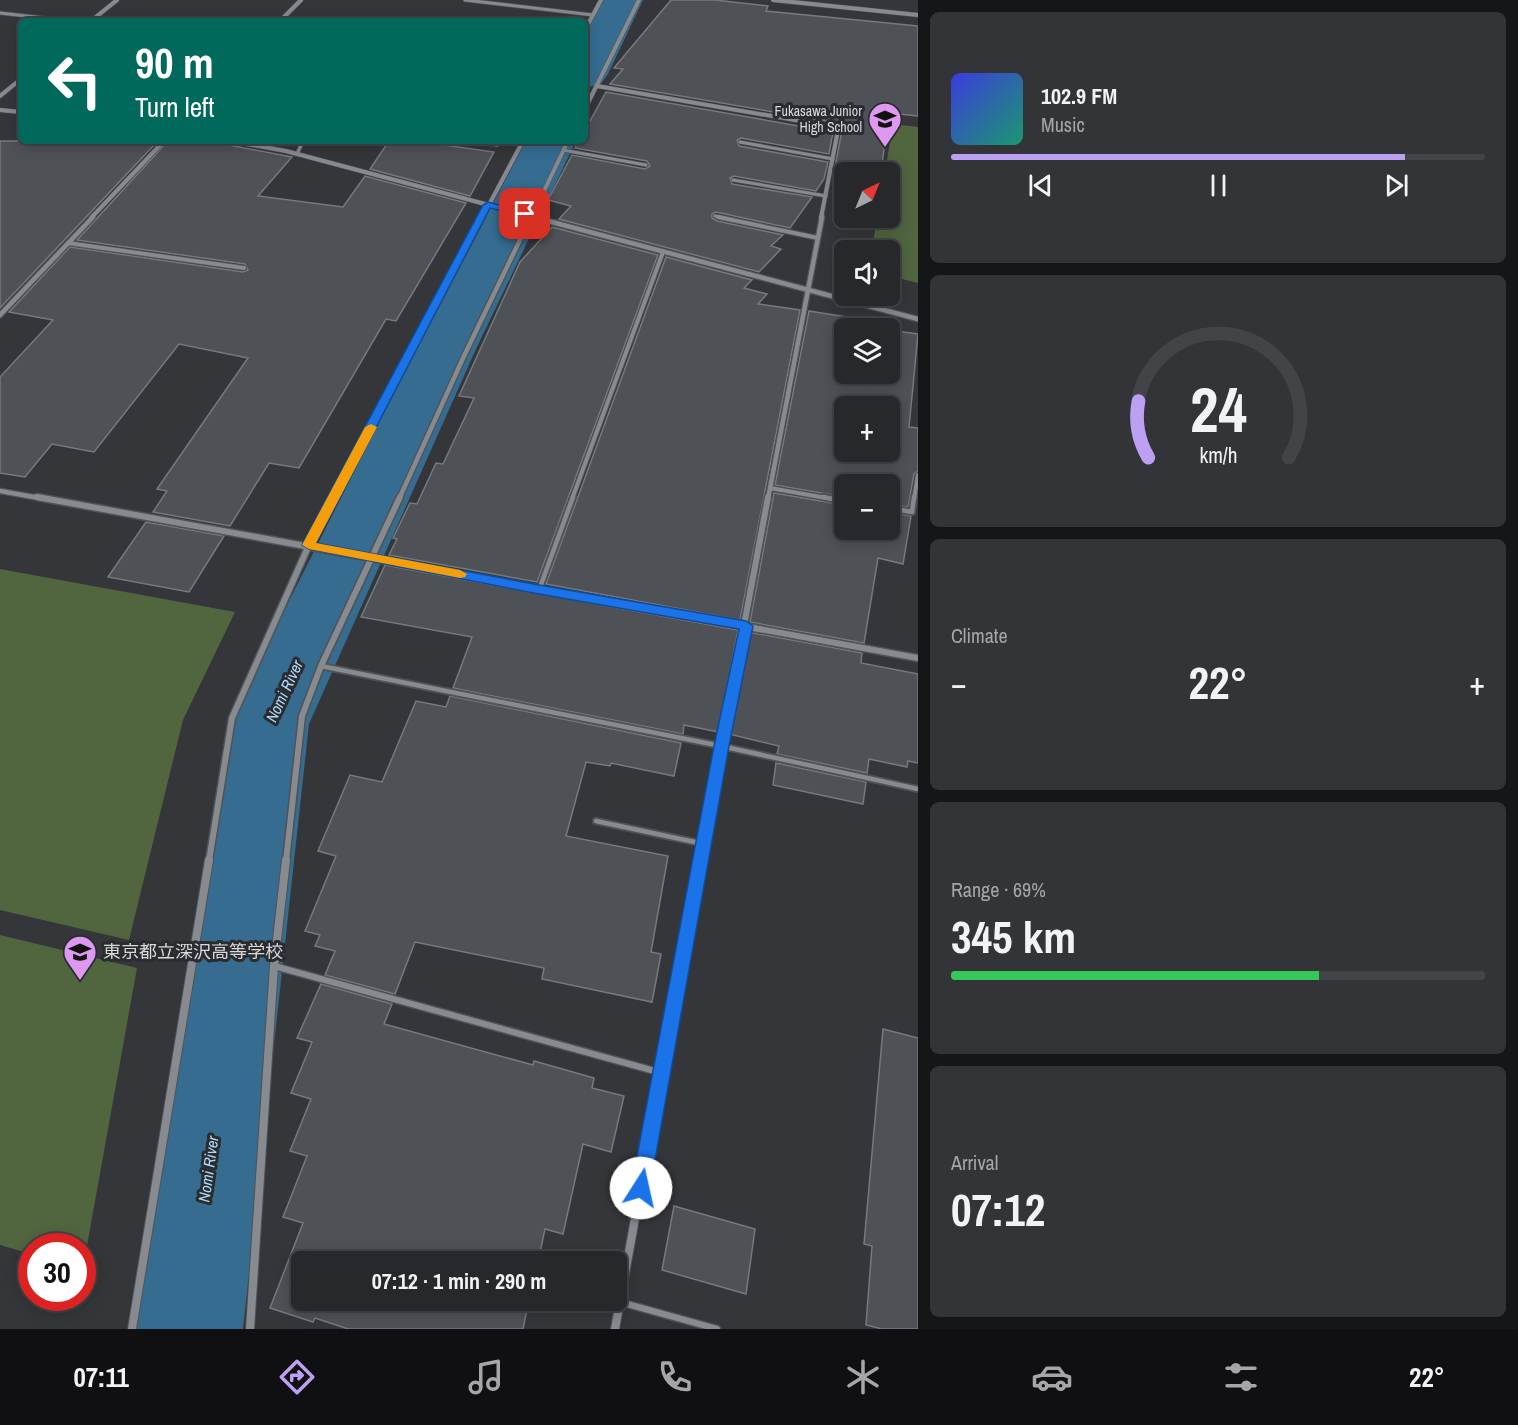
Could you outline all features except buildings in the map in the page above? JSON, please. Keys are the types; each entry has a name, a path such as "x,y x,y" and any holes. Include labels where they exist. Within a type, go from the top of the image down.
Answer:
{"street":[{"path":"95,18 117,0"},
{"path":"283,18 301,0"},
{"path":"588,24 601,0"},
{"path":"588,102 639,0"},
{"path":"773,0 918,15"},
{"path":"0,96 18,81"},
{"path":"597,86 830,126 838,130 746,626 721,746 627,1264"},
{"path":"0,110 18,112"},
{"path":"0,315 161,144"},
{"path":"245,144 297,154 918,319"},
{"path":"132,1329 232,718 309,545 521,144"},
{"path":"250,1329 274,966 302,716 321,666 374,557 464,356 566,144"},
{"path":"0,491 323,547 539,590 918,658"},
{"path":"615,1329 618,1311"}],"lane":[{"path":"465,0 593,15"},
{"path":"0,13 44,18"},
{"path":"740,142 833,159"},
{"path":"297,154 302,144"},
{"path":"563,150 646,165"},
{"path":"733,180 826,196"},
{"path":"715,216 818,238"},
{"path":"68,243 244,268"},
{"path":"539,590 663,252"},
{"path":"900,510 912,512 918,475"},
{"path":"770,488 834,499"},
{"path":"321,666 721,746 918,789"},
{"path":"596,821 704,844"},
{"path":"274,966 662,1073"},
{"path":"627,1304 717,1329"}],"green space":[{"path":"612,0 631,0 588,87 588,44"},
{"path":"893,124 918,127 918,283 900,278 900,240 874,240 875,228 900,228 900,162 887,162"},
{"path":"533,144 560,144 534,196 508,192"},
{"path":"490,226 515,231 345,572 277,727 213,1329 161,1329 245,714 311,564"},
{"path":"0,569 235,612 183,720 129,940 0,910"},
{"path":"0,935 137,968 89,1233 18,1233 18,1250 0,1245"}],"waterway":[{"name":"Nomi River","path":"588,68 622,0"},
{"name":"Nomi River","path":"186,1329 268,724 446,349 549,144"}],"slow traffic":[{"path":"371,427 309,545 460,574"}],"place":[{"name":"Fukasawa Junior High School","path":"885,148"},
{"name":"東京都立深沢高等学校","path":"80,981"}],"route":[{"path":"525,214 488,205 309,545 539,590 746,626 721,746 641,1188"}]}
